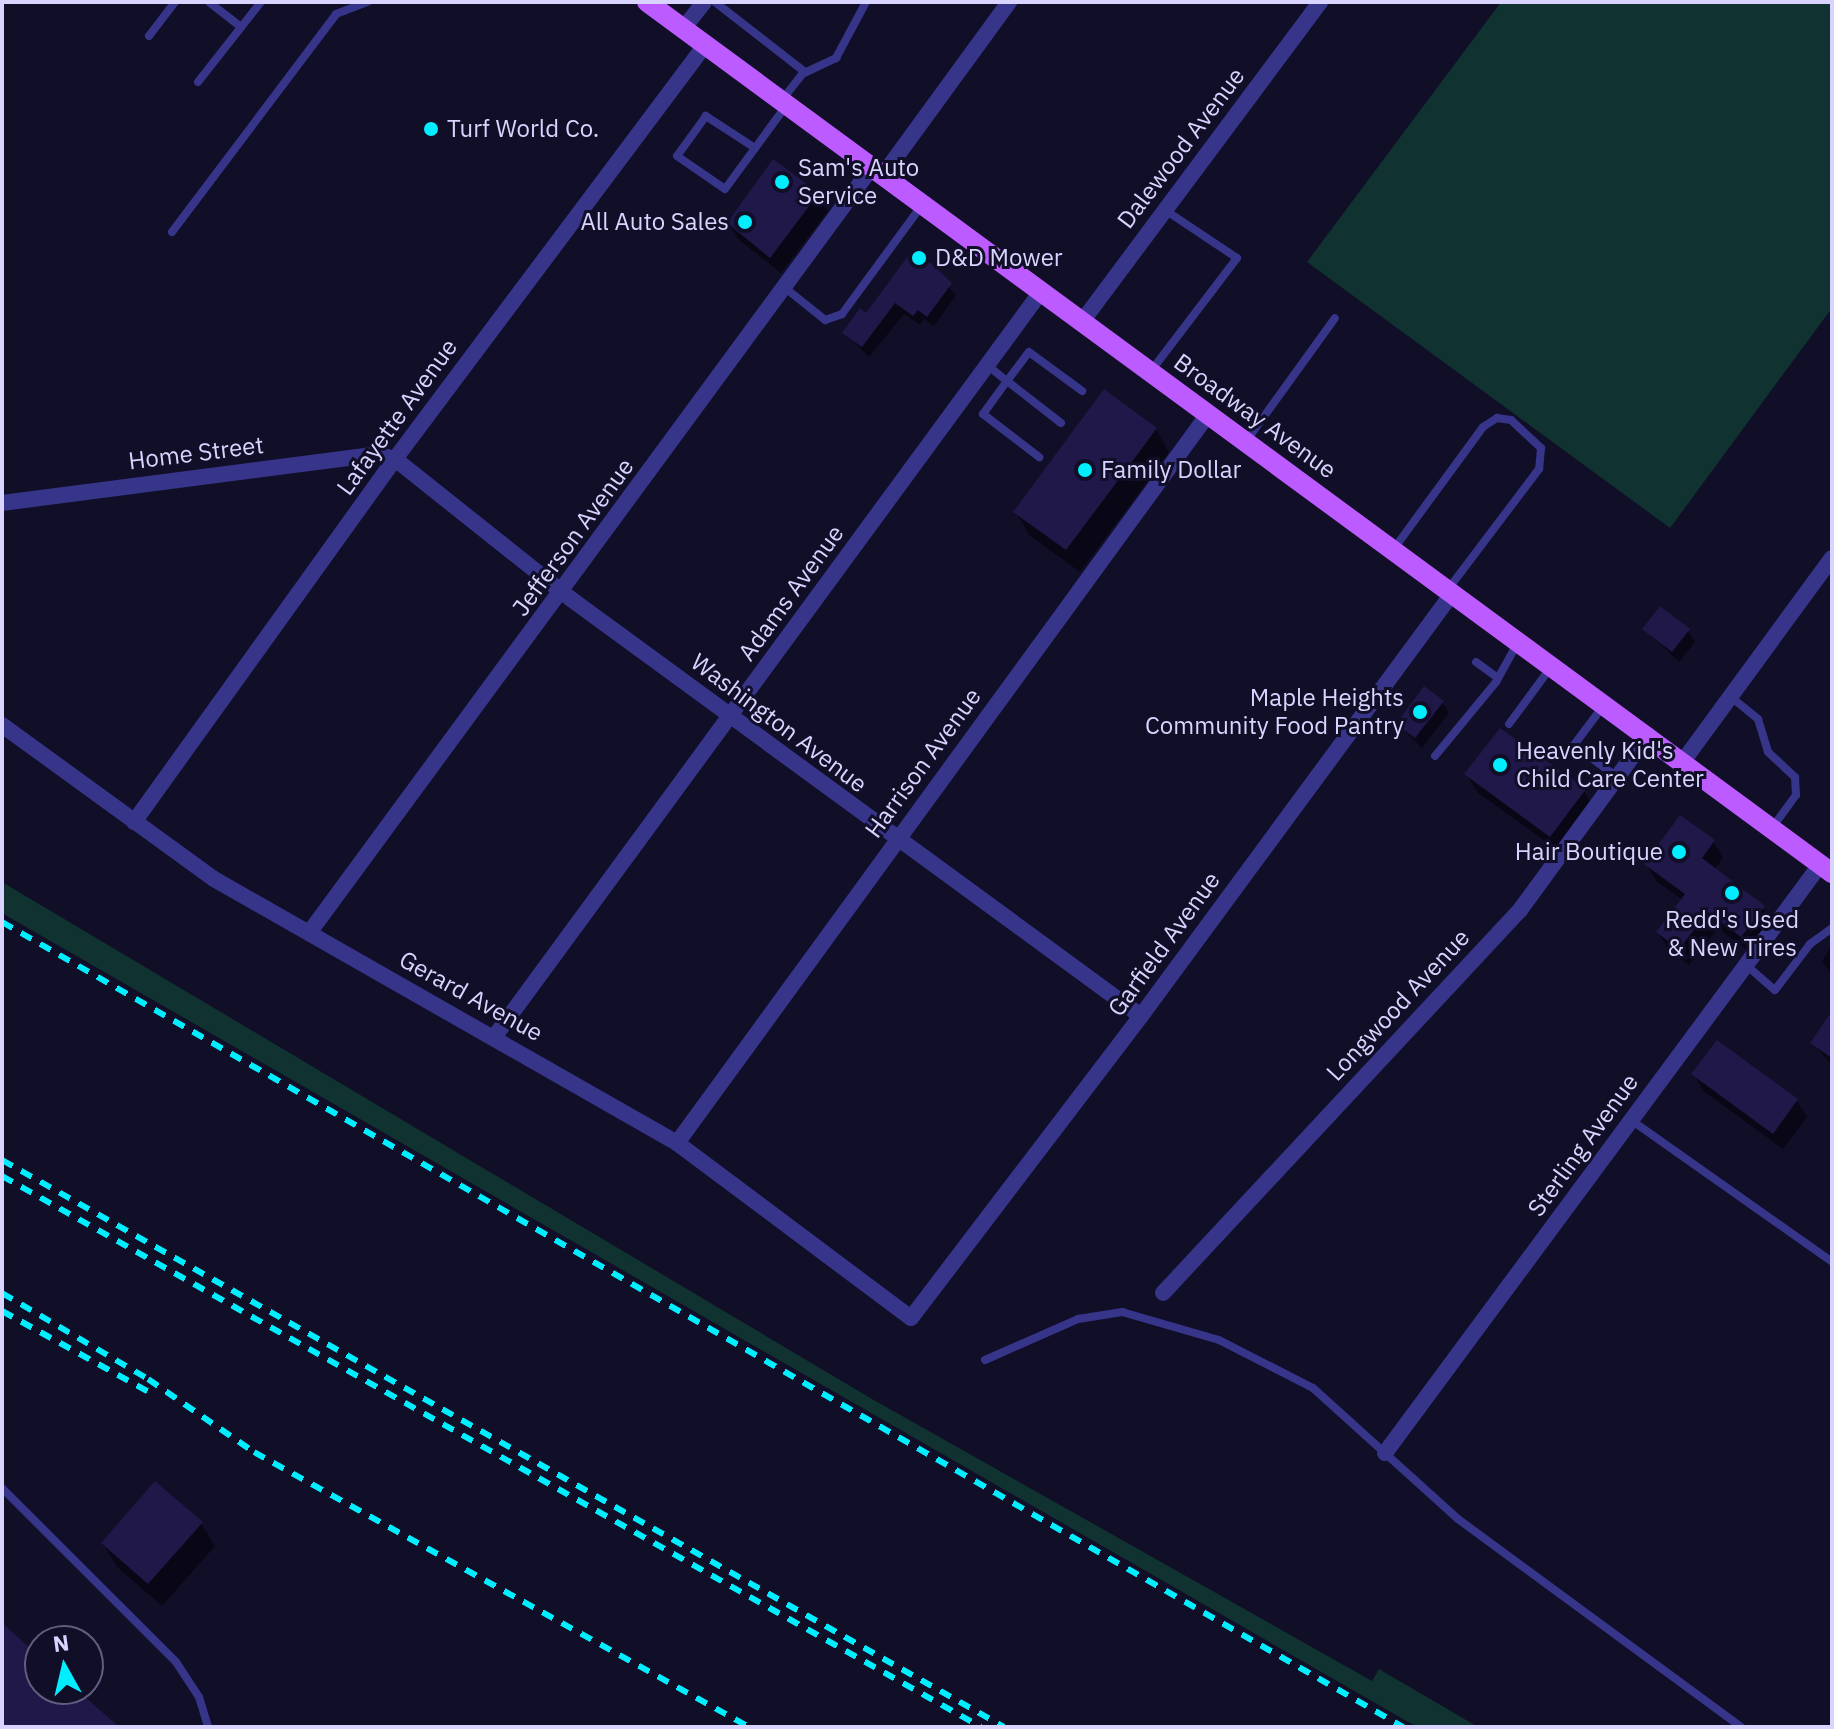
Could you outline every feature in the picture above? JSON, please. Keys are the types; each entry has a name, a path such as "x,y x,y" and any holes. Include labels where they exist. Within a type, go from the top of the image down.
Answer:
{"main road":[{"name":"Broadway Avenue","path":"647,2 1081,323 1209,413 1449,593 1684,760 1826,869"}],"street":[{"path":"683,29 704,2"},
{"name":"Jefferson Avenue","path":"309,933 784,287 1009,2"},
{"name":"Dalewood Avenue","path":"1081,323 1320,2"},
{"name":"Lafayette Avenue","path":"134,822 395,459 705,45"},
{"name":"Adams Avenue","path":"495,1036 1040,293"},
{"name":"Harrison Avenue","path":"677,1143 1209,413"},
{"name":"Home Street","path":"2,503 377,454 395,459"},
{"name":"Washington Avenue","path":"395,459 562,592 1141,1016"},
{"path":"1684,760 1832,558"},
{"name":"Garfield Avenue","path":"911,1318 1141,1016 1449,593"},
{"name":"Gerard Avenue","path":"2,725 214,879 495,1036 677,1143 911,1318"},
{"name":"Longwood Avenue","path":"1163,1293 1520,910 1648,735"},
{"name":"Sterling Avenue","path":"1385,1453 1746,965 1826,869"}],"lane":[{"path":"149,36 175,2"},
{"path":"209,2 240,26"},
{"path":"198,82 261,2"},
{"path":"172,232 336,14 368,2"},
{"path":"715,2 805,72"},
{"path":"755,148 706,116 677,156 725,189 755,148 805,72 836,58 866,2"},
{"path":"784,287 825,320 842,314 923,205"},
{"path":"1151,372 1237,258 1165,210"},
{"path":"1246,441 1335,318"},
{"path":"1039,457 983,414 1029,352 1082,391"},
{"path":"987,365 1061,423"},
{"path":"1392,550 1483,427 1497,418 1511,420 1541,448 1539,469 1449,593"},
{"path":"1435,756 1498,678 1518,642"},
{"path":"1476,662 1498,678"},
{"path":"1509,724 1552,666"},
{"path":"1731,697 1758,719 1768,752 1795,777 1796,795 1772,828"},
{"path":"1605,704 1574,745 1617,777"},
{"path":"1746,965 1775,990 1810,944 1832,928"},
{"path":"1631,1120 1832,1262"},
{"path":"985,1360 1078,1319 1122,1312 1219,1340 1313,1388 1458,1519 1741,1727"},
{"path":"2,1488 176,1662 199,1697 208,1727"}],"green space":[{"path":"1501,2 1832,2 1832,308 1670,528 1307,262"},
{"path":"2,882 872,1399 1372,1681 1379,1669 1478,1727 1417,1727 7,916 2,912"}],"building":[{"path":"773,159 819,193 770,258 727,223"},
{"path":"914,248 952,283 927,317 918,310 913,316 895,303 862,347 842,333 860,308 866,313"},
{"name":"Family Dollar","path":"1104,389 1157,428 1066,550 1013,512"},
{"path":"1660,606 1690,629 1672,652 1642,629"},
{"name":"Maple Heights Community Food Pantry","path":"1424,686 1444,701 1415,738 1396,724"},
{"path":"1500,728 1586,789 1550,837 1464,774"},
{"path":"1680,815 1715,840 1702,858 1765,906 1741,937 1708,912 1679,949 1656,932 1685,894 1644,864"},
{"path":"1832,1011 1832,1058 1810,1043"},
{"path":"1717,1040 1798,1099 1773,1134 1691,1074"},
{"path":"155,1481 203,1522 148,1584 101,1543"},
{"path":"2,1623 24,1643 24,1705 94,1705 119,1727 2,1727"}],"railway":[{"path":"2,922 1403,1727"},
{"path":"2,1160 1004,1727"},
{"path":"2,1176 981,1727"},
{"path":"2,1293 148,1379 254,1452 749,1727"},
{"path":"2,1311 149,1392"}],"place":[{"name":"Turf World Co.","path":"431,129"},
{"name":"Sam's Auto Service","path":"782,182"},
{"name":"All Auto Sales","path":"745,222"},
{"name":"D&D Mower","path":"919,258"},
{"name":"Family Dollar","path":"1085,470"},
{"name":"Maple Heights Community Food Pantry","path":"1420,712"},
{"name":"Heavenly Kid's Child Care Center","path":"1500,765"},
{"name":"Hair Boutique","path":"1679,852"},
{"name":"Redd's Used & New Tires","path":"1732,893"}]}
